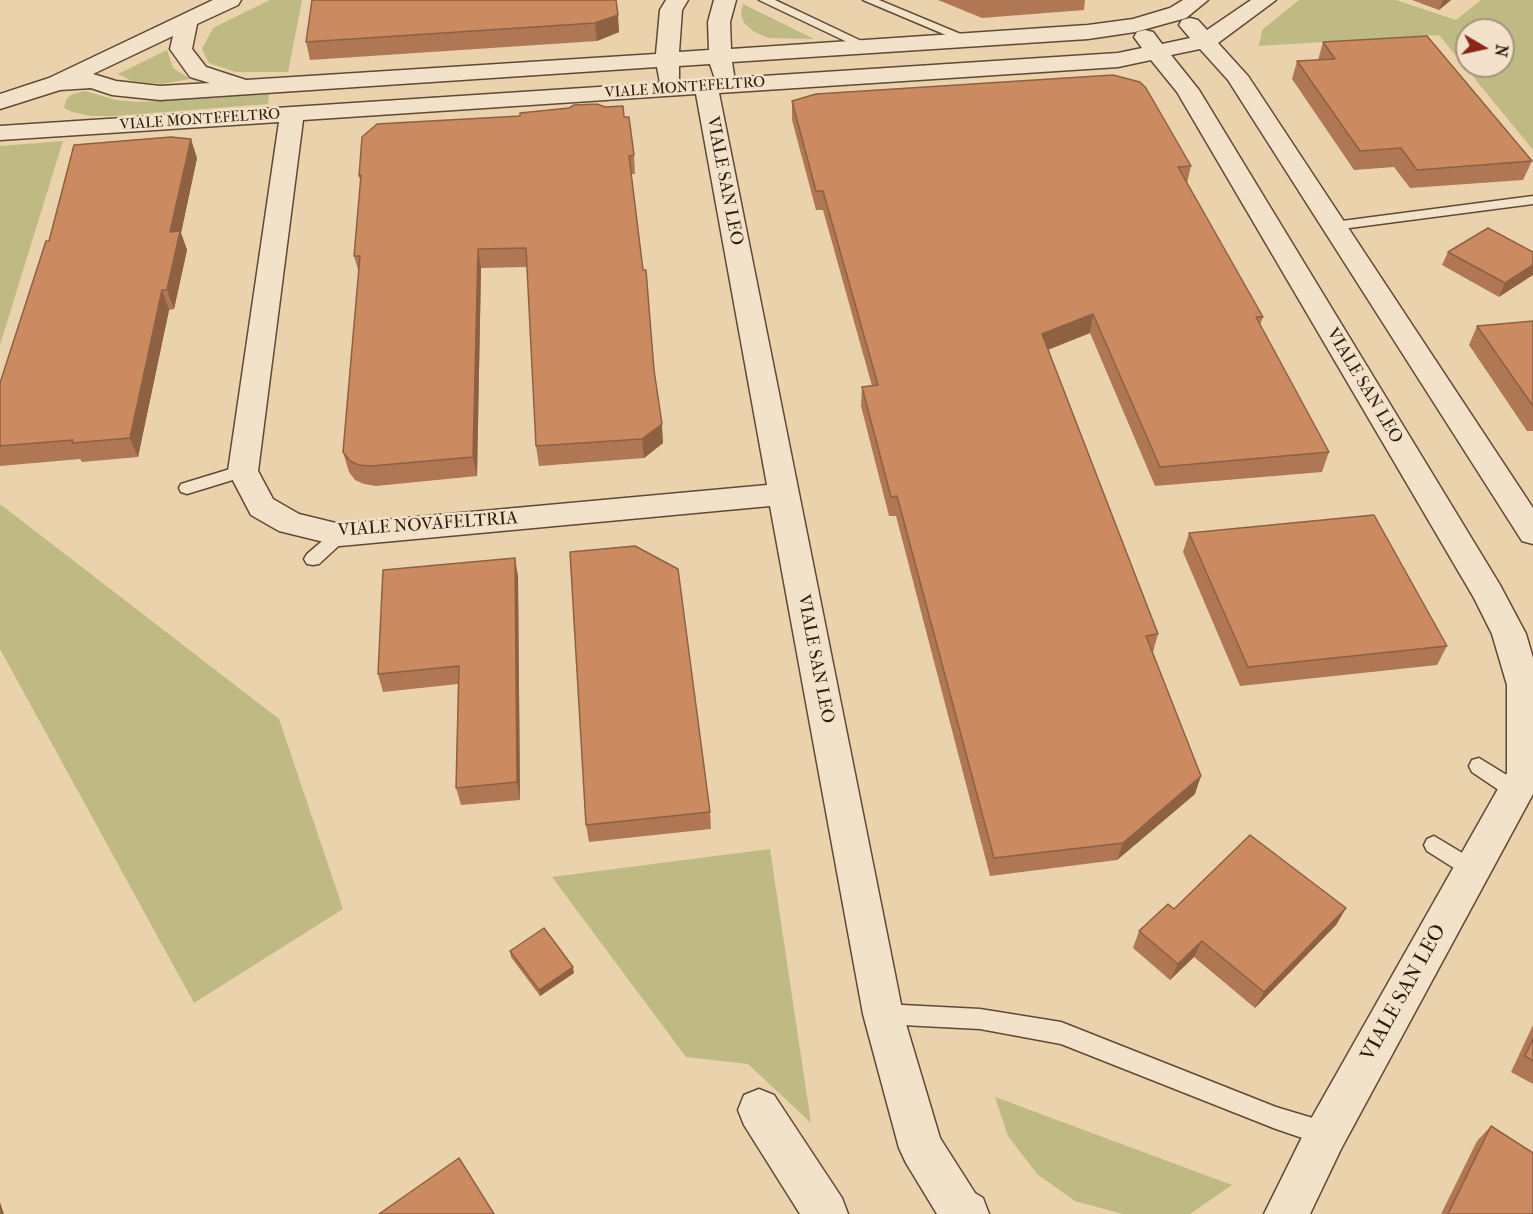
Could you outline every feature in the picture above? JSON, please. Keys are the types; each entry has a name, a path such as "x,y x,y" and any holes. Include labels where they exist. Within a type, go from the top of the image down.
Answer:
{"street":[{"path":"0,102 57,82 230,0"},
{"path":"670,89 667,58 671,10 677,0"},
{"name":"VIALE SAN LEO","path":"725,0 719,22 720,55 715,86 784,494 883,1014 921,1148 959,1209 967,1214"},
{"name":"VIALE MONTEFELTRO","path":"91,127 53,117 46,101 57,82 93,81 112,88 160,93 1088,32 1135,25 1178,13 1197,0"},
{"name":"VIALE MONTEFELTRO","path":"0,133 1118,60 1206,41 1265,0"},
{"path":"1178,13 1237,76 1533,533"},
{"name":"VIALE MONTEFELTRO","path":"187,21 181,49 198,72 246,86"},
{"name":"VIALE SAN LEO","path":"1135,25 1187,90 1488,594 1509,634 1524,685 1525,775 1326,1134 1286,1214"},
{"path":"243,471 292,114"},
{"name":"VIALE NOVAFELTRIA","path":"243,471 262,507 290,523 340,535 784,494"},
{"path":"759,1110 826,1214"}],"lane":[{"path":"765,0 866,46"},
{"path":"868,0 969,40"},
{"path":"1334,226 1533,200"},
{"path":"186,488 243,471"},
{"path":"313,560 340,535"},
{"path":"1479,766 1525,775"},
{"path":"1434,845 1472,868"},
{"path":"883,1014 980,1019 1061,1033 1276,1118 1326,1134"}],"shaded area":[{"path":"270,0 302,0 288,72 236,72 209,63 202,49 213,28"},
{"path":"1299,0 1396,0 1455,20 1455,55 1439,35 1259,46 1262,30"},
{"path":"1481,0 1533,0 1533,150 1474,78 1515,78 1515,18 1458,18"},
{"path":"743,4 814,39 768,38 753,31 744,23 741,14"},
{"path":"167,50 173,68 190,79 162,84 132,81 118,74"},
{"path":"85,91 116,100 139,102 269,94 268,104 114,116 91,116 64,108 66,100 72,94"},
{"path":"63,141 0,345 0,146"},
{"path":"0,504 279,719 343,909 194,1003 0,649"},
{"path":"770,849 811,1123 748,1064 686,1057 552,877"},
{"path":"995,1097 1232,1185 1190,1214 1123,1214 1075,1201 1037,1174 1008,1136"}],"building":[{"path":"312,0 616,0 618,15 595,23 306,42"},
{"path":"1427,36 1455,69 1455,78 1462,78 1532,161 1417,170 1401,148 1360,151 1297,61 1335,59 1323,42"},
{"path":"1113,75 1140,82 1146,88 1191,166 1178,167 1263,317 1256,317 1329,452 1160,467 1093,314 1042,334 1158,634 1146,636 1201,776 1123,843 994,858 897,496 891,497 862,387 878,385 823,191 816,191 792,101 816,94"},
{"path":"597,104 605,107 623,106 624,117 629,117 634,155 629,156 643,270 646,270 654,370 662,424 642,439 536,446 526,248 478,249 473,457 371,466 359,465 350,461 343,452 360,256 354,256 362,137 377,124 520,116 520,113"},
{"path":"171,137 191,139 170,232 180,231 167,290 162,290 130,438 0,446 0,383 46,241 49,241 74,145"},
{"path":"1488,228 1533,252 1533,265 1505,283 1448,252"},
{"path":"1533,321 1533,406 1477,326"},
{"path":"1374,515 1447,646 1248,667 1189,533"},
{"path":"635,546 678,569 710,812 586,825 570,552"},
{"path":"515,558 517,782 456,788 459,666 378,674 383,570"},
{"path":"1250,835 1346,908 1264,992 1202,941 1178,964 1139,931 1168,904 1174,909"},
{"path":"544,928 573,967 539,990 510,951"},
{"path":"1533,1039 1533,1061 1525,1056"},
{"path":"1491,1126 1533,1153 1533,1214 1448,1214"},
{"path":"459,1158 494,1214 379,1214"}]}
